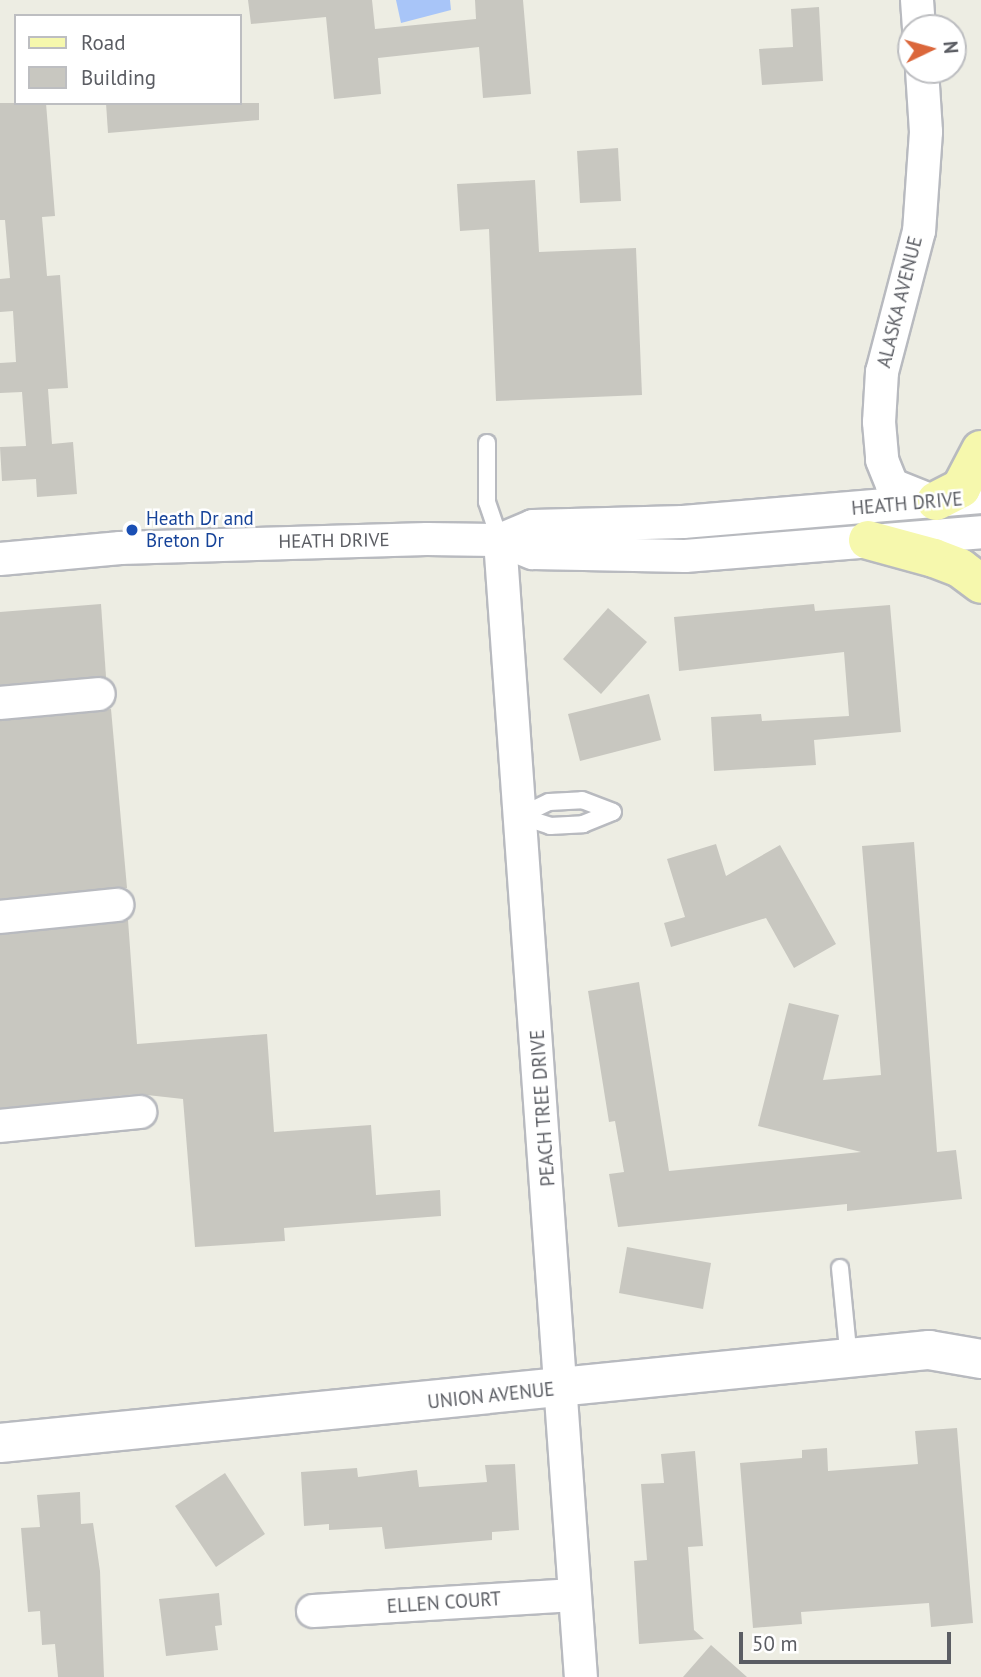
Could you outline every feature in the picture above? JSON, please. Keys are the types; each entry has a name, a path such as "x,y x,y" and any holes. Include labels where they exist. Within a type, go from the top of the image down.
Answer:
{"main road":[{"path":"936,501 961,488 981,450"},
{"path":"868,540 960,568 981,584"}],"street":[{"name":"ALASKA AVENUE","path":"923,84 926,132 919,230 882,372 879,422 882,460 892,485 910,495 936,501"},
{"name":"HEATH DRIVE","path":"500,540 533,526 683,522 981,497"},
{"name":"HEATH DRIVE","path":"0,559 120,548 294,541 500,540 533,553 647,556 981,531"},
{"name":"PEACH TREE DRIVE","path":"500,540 581,1677"},
{"path":"0,703 99,694"},
{"path":"0,916 117,905"},
{"path":"0,1126 140,1112"},
{"name":"UNION AVENUE","path":"0,1443 562,1389 929,1350 981,1359"},
{"name":"ELLEN COURT","path":"313,1611 575,1595"}],"lane":[{"path":"487,443 487,502 500,540"},
{"path":"840,1268 849,1359"}],"water":[{"path":"396,0 450,0 451,10 401,23"}],"building":[{"path":"248,0 372,0 375,29 476,19 475,0 523,0 531,94 483,98 479,47 378,58 381,94 334,99 326,17 251,24"},
{"path":"819,7 823,81 762,85 759,49 793,47 791,9"},
{"path":"0,103 46,105 55,216 42,217 47,276 60,275 68,388 48,389 52,444 73,442 77,494 37,497 36,479 2,481 0,447 26,446 22,392 0,393 0,363 16,362 13,311 0,312 0,279 10,278 5,220 0,220"},
{"path":"259,103 259,120 108,133 106,105"},
{"path":"618,148 621,201 580,203 577,151"},
{"path":"535,180 539,252 636,248 642,395 496,401 489,229 460,231 457,184"},
{"path":"101,604 106,677 0,685 0,612"},
{"path":"814,604 815,611 890,605 901,732 814,740 816,765 714,771 711,717 761,714 762,721 849,716 844,652 679,671 674,617"},
{"path":"608,608 647,642 601,694 563,659"},
{"path":"649,694 661,740 580,761 568,714"},
{"path":"111,709 127,888 0,899 0,721"},
{"path":"914,842 937,1152 956,1150 962,1199 847,1211 847,1204 618,1227 609,1174 624,1172 615,1121 609,1122 588,991 639,982 669,1171 861,1152 758,1126 789,1003 839,1015 823,1080 881,1075 862,846"},
{"path":"716,844 726,876 780,845 836,944 794,968 766,918 671,947 664,923 685,917 667,859"},
{"path":"128,920 137,1044 267,1034 274,1132 371,1125 376,1195 440,1190 441,1216 284,1228 285,1241 195,1247 183,1099 138,1094 0,1108 0,935"},
{"path":"627,1247 711,1263 703,1309 619,1293"},
{"path":"957,1428 973,1623 931,1627 929,1603 801,1612 802,1624 753,1628 740,1463 802,1458 802,1450 827,1448 828,1471 918,1464 915,1431"},
{"path":"695,1451 703,1546 688,1547 694,1630 704,1639 639,1644 634,1561 647,1560 641,1484 664,1483 661,1454"},
{"path":"515,1464 519,1530 492,1532 492,1540 385,1549 382,1527 329,1530 329,1524 304,1526 301,1472 357,1468 358,1477 417,1470 419,1487 487,1482 485,1465"},
{"path":"225,1473 265,1534 216,1567 175,1506"},
{"path":"80,1492 81,1524 93,1523 100,1571 104,1677 58,1677 55,1644 42,1645 40,1611 28,1612 21,1528 40,1527 37,1495"},
{"path":"219,1593 222,1625 215,1626 218,1650 166,1656 159,1599"},
{"path":"711,1645 747,1677 683,1677"}],"place":[{"name":"Heath Dr and Breton Dr","path":"132,530"}]}
